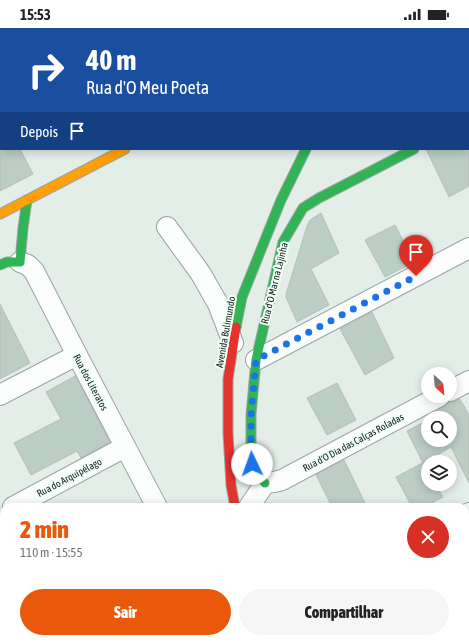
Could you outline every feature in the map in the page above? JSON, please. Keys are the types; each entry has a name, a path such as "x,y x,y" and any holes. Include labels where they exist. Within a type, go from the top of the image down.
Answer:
{"street":[{"path":"0,214 123,150"},
{"name":"Avenida Bulimundo","path":"234,503 231,486 228,433 228,379 242,297 281,200 306,150"},
{"name":"Rua d'O Mar na Lajinha","path":"265,482 254,472 251,457 251,416 256,360 283,242 303,208 319,198 412,150"},
{"path":"0,265 3,263 20,262 27,200"},
{"path":"167,227 201,274 218,304 233,343"},
{"path":"256,360 469,248"},
{"name":"Rua dos Literatos","path":"20,262 28,265 34,271 155,503"},
{"path":"0,395 76,354"},
{"path":"457,387 469,381"},
{"name":"Rua d'O Dia das Calças Roladas","path":"265,482 282,480 427,403"},
{"name":"Rua do Arquipélago","path":"20,503 125,447"},
{"path":"252,503 265,482"}],"building":[{"path":"0,150 21,150 33,174 0,191"},
{"path":"426,150 469,150 469,186 449,197"},
{"path":"321,213 339,253 311,269 329,305 297,322 286,294 307,226 310,220"},
{"path":"395,225 414,262 385,277 365,240"},
{"path":"0,304 30,363 0,379"},
{"path":"372,312 394,358 365,375 340,329"},
{"path":"75,376 110,442 81,458 77,451 31,475 14,443 61,419 46,392"},
{"path":"337,383 356,420 327,435 307,398"},
{"path":"460,399 469,415 469,483 457,459 457,455 455,455 451,447 457,447 457,411 436,411 448,403 457,403 457,400"},
{"path":"421,424 421,447 451,447 437,455 421,455 421,459 407,431"},
{"path":"344,460 365,503 330,503 316,475"},
{"path":"421,464 421,491 439,491 443,497 432,503 410,503 396,477"}],"traffic: fast":[{"path":"236,327 242,297 281,200 306,150"},
{"path":"265,483 256,471 251,457 251,415 256,360 283,242 303,208 319,198 412,150"},
{"path":"0,265 7,262 20,262 27,200"}],"traffic: slow":[{"path":"0,214 123,150"}],"traffic: jam":[{"path":"234,503 231,485 228,433 228,379 236,327"}],"route":[{"path":"252,464 251,416 256,360 416,276"}]}
